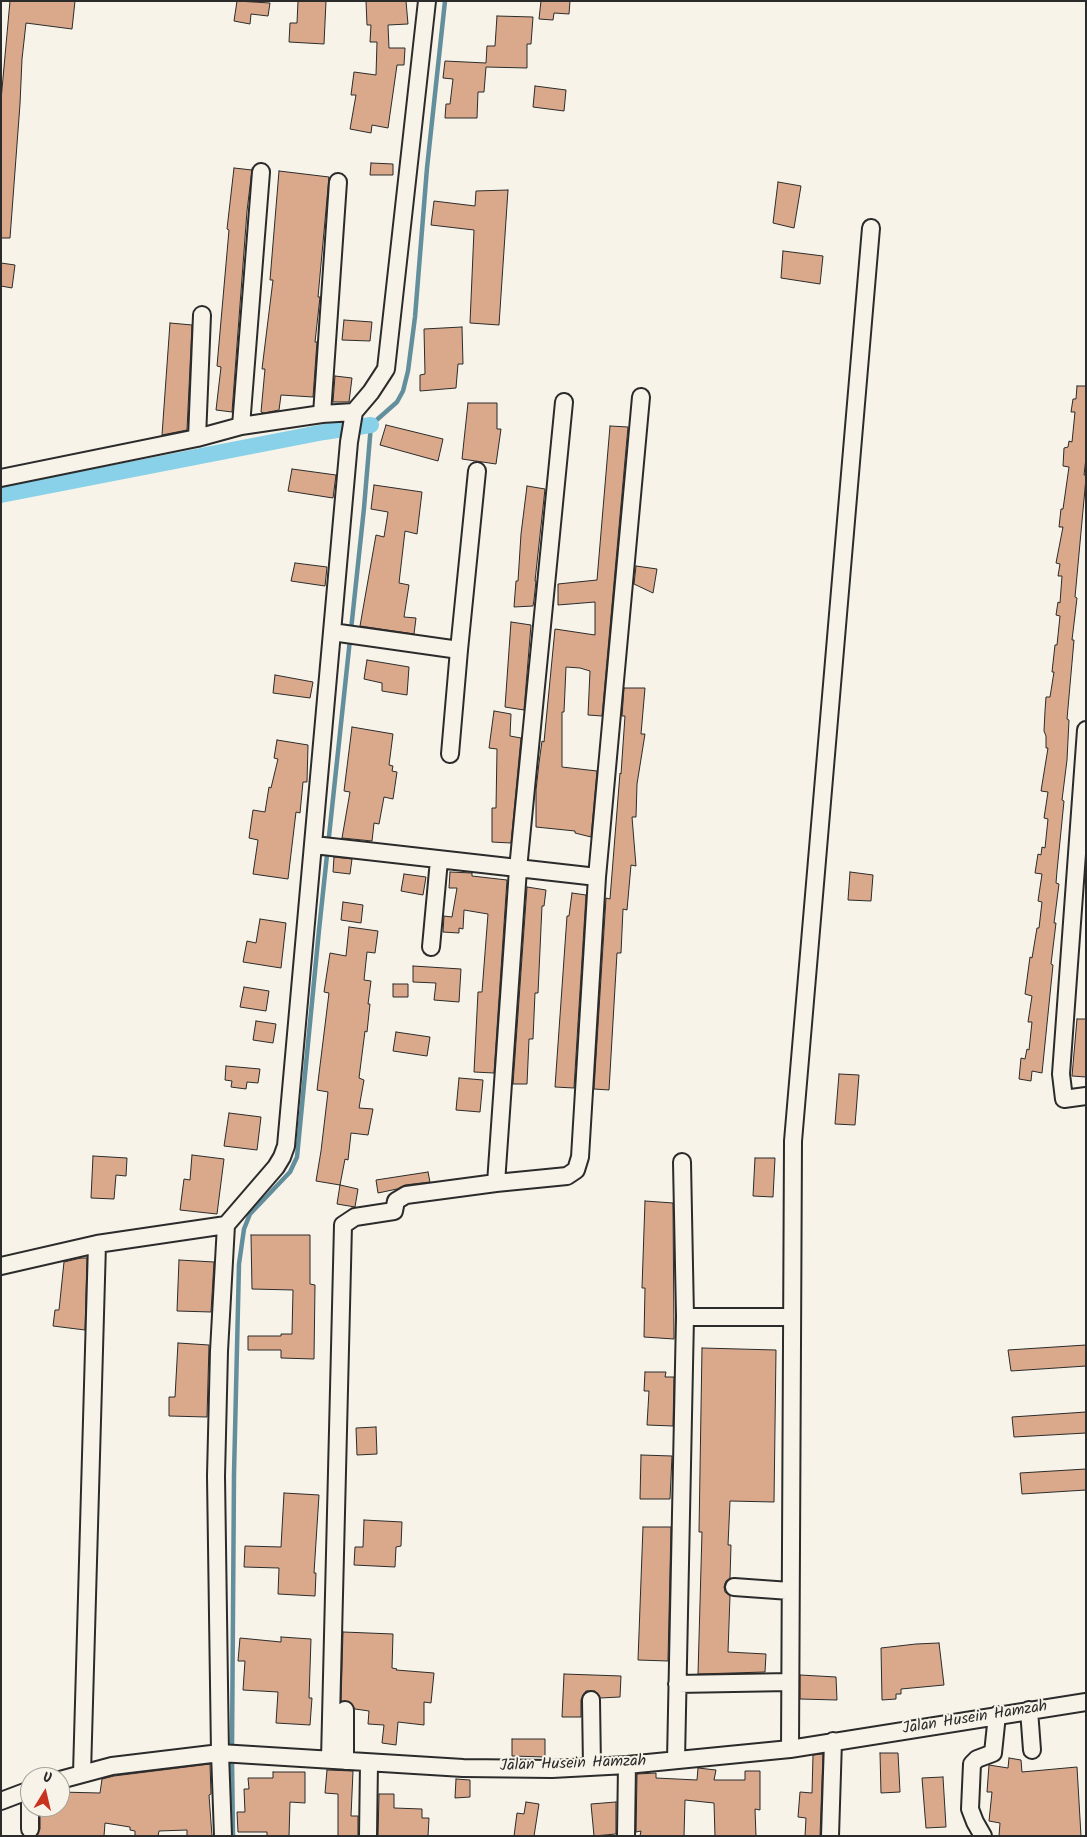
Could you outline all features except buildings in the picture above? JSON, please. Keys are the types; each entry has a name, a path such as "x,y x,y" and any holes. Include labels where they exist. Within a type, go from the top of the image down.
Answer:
{"street":[{"path":"223,1836 228,1753 216,1476 219,1351 226,1225 276,1167 286,1146 323,846 341,634 349,442 354,417 386,369 427,1"},
{"path":"241,426 261,172"},
{"path":"322,414 338,182"},
{"path":"790,1749 793,1141 871,228"},
{"path":"197,438 202,315"},
{"path":"338,1760 343,1225 354,1217 394,1211 396,1201 406,1196 496,1183 567,1176 576,1170 580,1157 597,877 641,397"},
{"path":"496,1183 518,869 564,402"},
{"path":"1,478 197,438 241,426 322,414 354,417"},
{"path":"450,754 477,471"},
{"path":"341,634 459,650"},
{"path":"1086,730 1061,1074 1064,1099 1086,1096"},
{"path":"323,846 597,877"},
{"path":"431,947 439,860"},
{"path":"676,1760 685,1316 682,1162"},
{"path":"1,1266 97,1244 226,1225"},
{"path":"82,1773 97,1244"},
{"path":"685,1316 791,1317"},
{"path":"734,1587 790,1591"},
{"path":"678,1684 790,1682"},
{"path":"591,1700 592,1767"},
{"name":"Jalan Husein Hamzah","path":"70,1777 140,1762 228,1753 463,1768 552,1769 627,1765 790,1749 1086,1702"},
{"path":"338,1760 344,1710"},
{"path":"1029,1710 1032,1750"},
{"path":"983,1836 970,1809 972,1764 977,1759 993,1753 997,1715"},
{"path":"830,1836 833,1741"},
{"path":"368,1836 369,1763"},
{"path":"626,1836 627,1765"},
{"path":"1,1801 20,1794"},
{"path":"30,1817 30,1829"}],"waterway":[{"path":"232,1750 234,1474 239,1264 244,1229 250,1214 290,1172 297,1157 371,425 397,402 403,391 408,371 415,317 427,168 445,1"},
{"path":"1,495 324,432 371,425"},
{"path":"232,1758 233,1836"}]}
